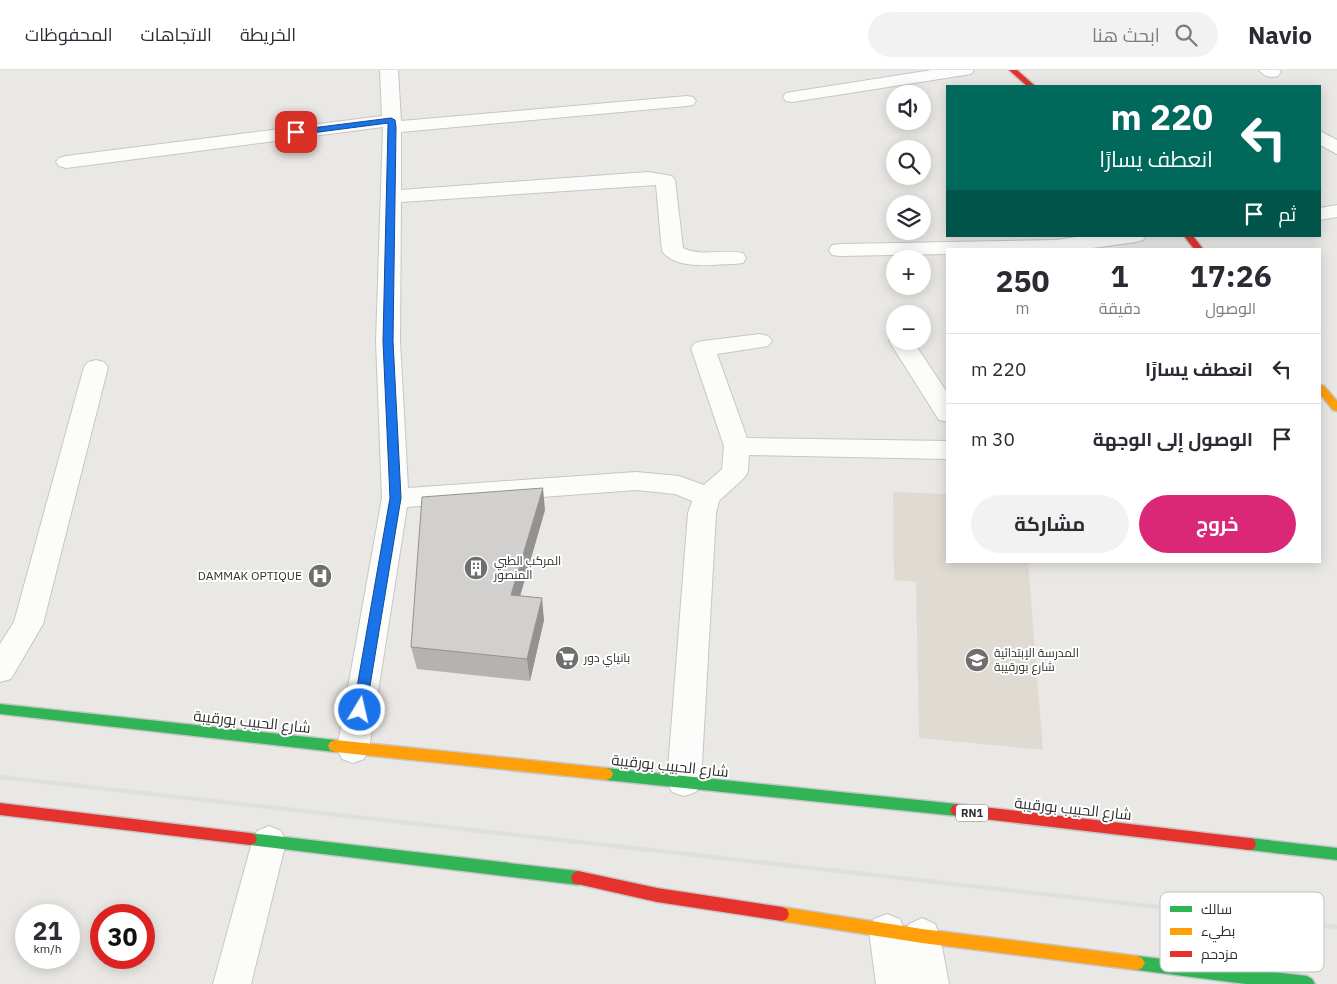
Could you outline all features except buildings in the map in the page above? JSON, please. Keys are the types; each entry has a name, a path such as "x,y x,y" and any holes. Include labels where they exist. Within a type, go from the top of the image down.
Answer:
{"street":[{"path":"353,748 395,498 388,341 391,197 389,70"},
{"path":"792,97 966,70"},
{"path":"1013,70 1029,85"},
{"path":"66,162 391,123 687,101"},
{"path":"1321,138 1337,148"},
{"path":"391,197 648,178 665,180 673,251 687,258 735,258"},
{"path":"1321,214 1337,211"},
{"path":"948,248 1056,246 1128,237"},
{"path":"1189,237 1198,248"},
{"path":"840,250 946,248"},
{"path":"684,782 702,513 707,497 735,472 737,446 703,348 760,341"},
{"path":"907,350 946,411"},
{"path":"0,670 28,624 96,367"},
{"path":"1321,389 1337,408"},
{"path":"737,446 946,450"},
{"path":"395,498 636,481 679,486 707,497"},
{"name":"شارع الحبيب بورقيبة","path":"0,709 1337,854"},
{"path":"0,809 570,877 657,895 904,933 1160,965"},
{"path":"232,984 269,842"},
{"path":"895,984 904,933"},
{"path":"904,933 930,984"},
{"path":"1212,972 1307,984"}],"shaded area":[{"name":"المدرسة الإبتدائية شارع بورقيبة","path":"893,492 946,494 946,563 1028,563 1043,750 919,738 916,582 894,580"}],"railway":[{"path":"0,777 1160,907"},
{"path":"1324,926 1337,927"}],"traffic: fast":[{"path":"0,709 335,746"},
{"path":"606,774 957,810"},
{"path":"250,839 578,878"},
{"path":"1249,844 1337,854"},
{"path":"1137,963 1160,966"},
{"path":"1210,972 1307,984"}],"traffic: slow":[{"path":"1321,389 1337,408"},
{"path":"335,746 606,774"},
{"path":"782,914 922,936 1137,963"}],"traffic: jam":[{"path":"1013,70 1030,85"},
{"path":"1189,237 1198,248"},
{"path":"0,809 250,839"},
{"path":"957,810 1249,844"},
{"path":"578,878 657,895 782,914"}],"place":[{"name":"المركب الطبي المنصور","path":"476,568"},
{"name":"DAMMAK OPTIQUE","path":"320,576"},
{"name":"بانياي دور","path":"567,658"},
{"name":"المدرسة الإبتدائية شارع بورقيبة","path":"977,660"}],"route":[{"path":"296,132 391,120 392,127 388,341 395,498 360,710"}]}
